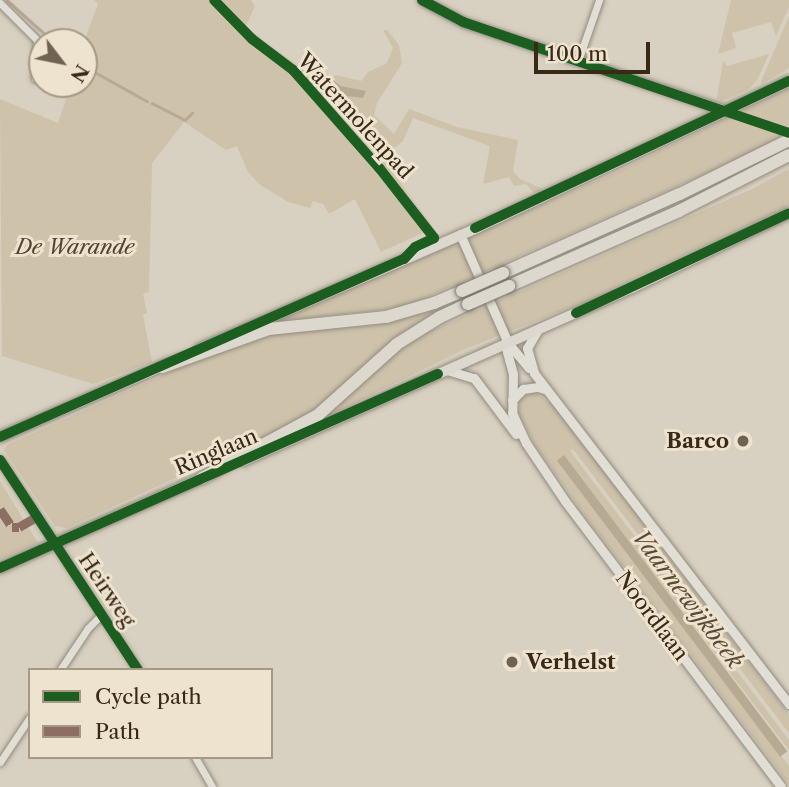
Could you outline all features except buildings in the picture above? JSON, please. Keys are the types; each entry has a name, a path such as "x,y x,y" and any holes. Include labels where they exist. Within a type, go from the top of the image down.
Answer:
{"highway":[{"path":"162,367 269,329 386,317 434,303 657,205 789,140"},
{"path":"202,478 318,415 397,344 440,317 679,211 789,155"}],"main road":[{"path":"0,437 460,234 708,121 789,81"},
{"name":"Ringlaan","path":"0,568 538,330 789,213"}],"street":[{"path":"422,0 463,22 728,111"},
{"path":"578,61 599,0"},
{"path":"0,3 28,31"},
{"path":"699,100 708,121"},
{"name":"Noordlaan","path":"460,234 508,343 789,704"},
{"path":"534,373 527,348 538,330"},
{"name":"Noordlaan","path":"508,343 506,348 513,374 514,417 526,443"},
{"name":"Noordlaan","path":"446,370 474,378 526,443 565,501 782,787"},
{"path":"512,401 523,389 538,387 547,390"},
{"name":"Heirweg","path":"0,460 137,668"},
{"path":"61,668 88,628 101,615"},
{"path":"0,762 28,719"},
{"path":"196,759 212,787"}],"green space":[{"name":"De Warande","path":"94,0 251,0 255,6 246,26 263,40 308,73 322,71 325,85 366,91 341,86 332,77 336,75 361,81 368,72 387,63 393,48 383,30 387,30 399,45 402,63 377,103 374,115 394,134 409,109 457,127 518,140 513,171 520,179 543,189 534,193 526,184 514,186 509,177 483,184 490,146 413,118 403,141 382,158 439,235 436,236 360,140 299,73 260,43 258,47 293,73 351,136 427,231 381,252 355,199 329,214 323,204 313,201 310,208 288,202 259,184 248,172 237,146 226,150 184,122 152,163 149,292 143,294 147,313 143,315 152,362 93,384 2,356 0,99 58,123 66,98 98,98 98,28 89,28 98,4"},
{"path":"731,0 789,0 789,7 776,36 771,22 732,33 736,48 718,54"},
{"path":"789,16 789,68 762,84 761,81"},
{"path":"769,54 757,80 748,90 721,101 717,98 723,61 727,66"},
{"path":"789,88 789,134 763,148 402,308 276,321 614,173"},
{"path":"789,169 789,205 784,208 589,300 465,349 312,424 408,341 752,189"},
{"path":"453,300 455,304 379,352 324,404 300,420 67,528 55,526 4,450 7,445 201,358 254,338 294,330 373,325 416,315"},
{"path":"535,392 554,406 789,715 789,733 573,449 570,451 789,740 789,750 564,456 557,460 789,766 789,784 583,513 536,446 518,412 520,399"},
{"path":"0,481 38,543 0,559"}],"shaded area":[{"path":"322,71 341,86 366,91 363,98 346,96 329,89 322,81"},
{"path":"564,455 787,751 780,757 557,460"}],"waterway":[{"path":"7,0 38,28"},
{"path":"98,74 147,101"},
{"path":"152,103 185,120 192,113"}],"marked path":[{"path":"0,509 12,527 19,527 36,517"}],"cycle path":[{"name":"Watermolenpad","path":"0,437 404,259 415,247 434,238 380,169 293,70 252,39 214,0"},
{"path":"422,0 463,22 789,133"},
{"path":"475,228 789,81"},
{"path":"576,313 789,213"},
{"path":"0,568 438,374"},
{"path":"0,460 137,668"}],"place":[{"name":"Barco","path":"743,441"},
{"name":"Verhelst","path":"512,662"}],"water label":[{"name":"Vaarnewijkbeek","path":"688,599"}]}
